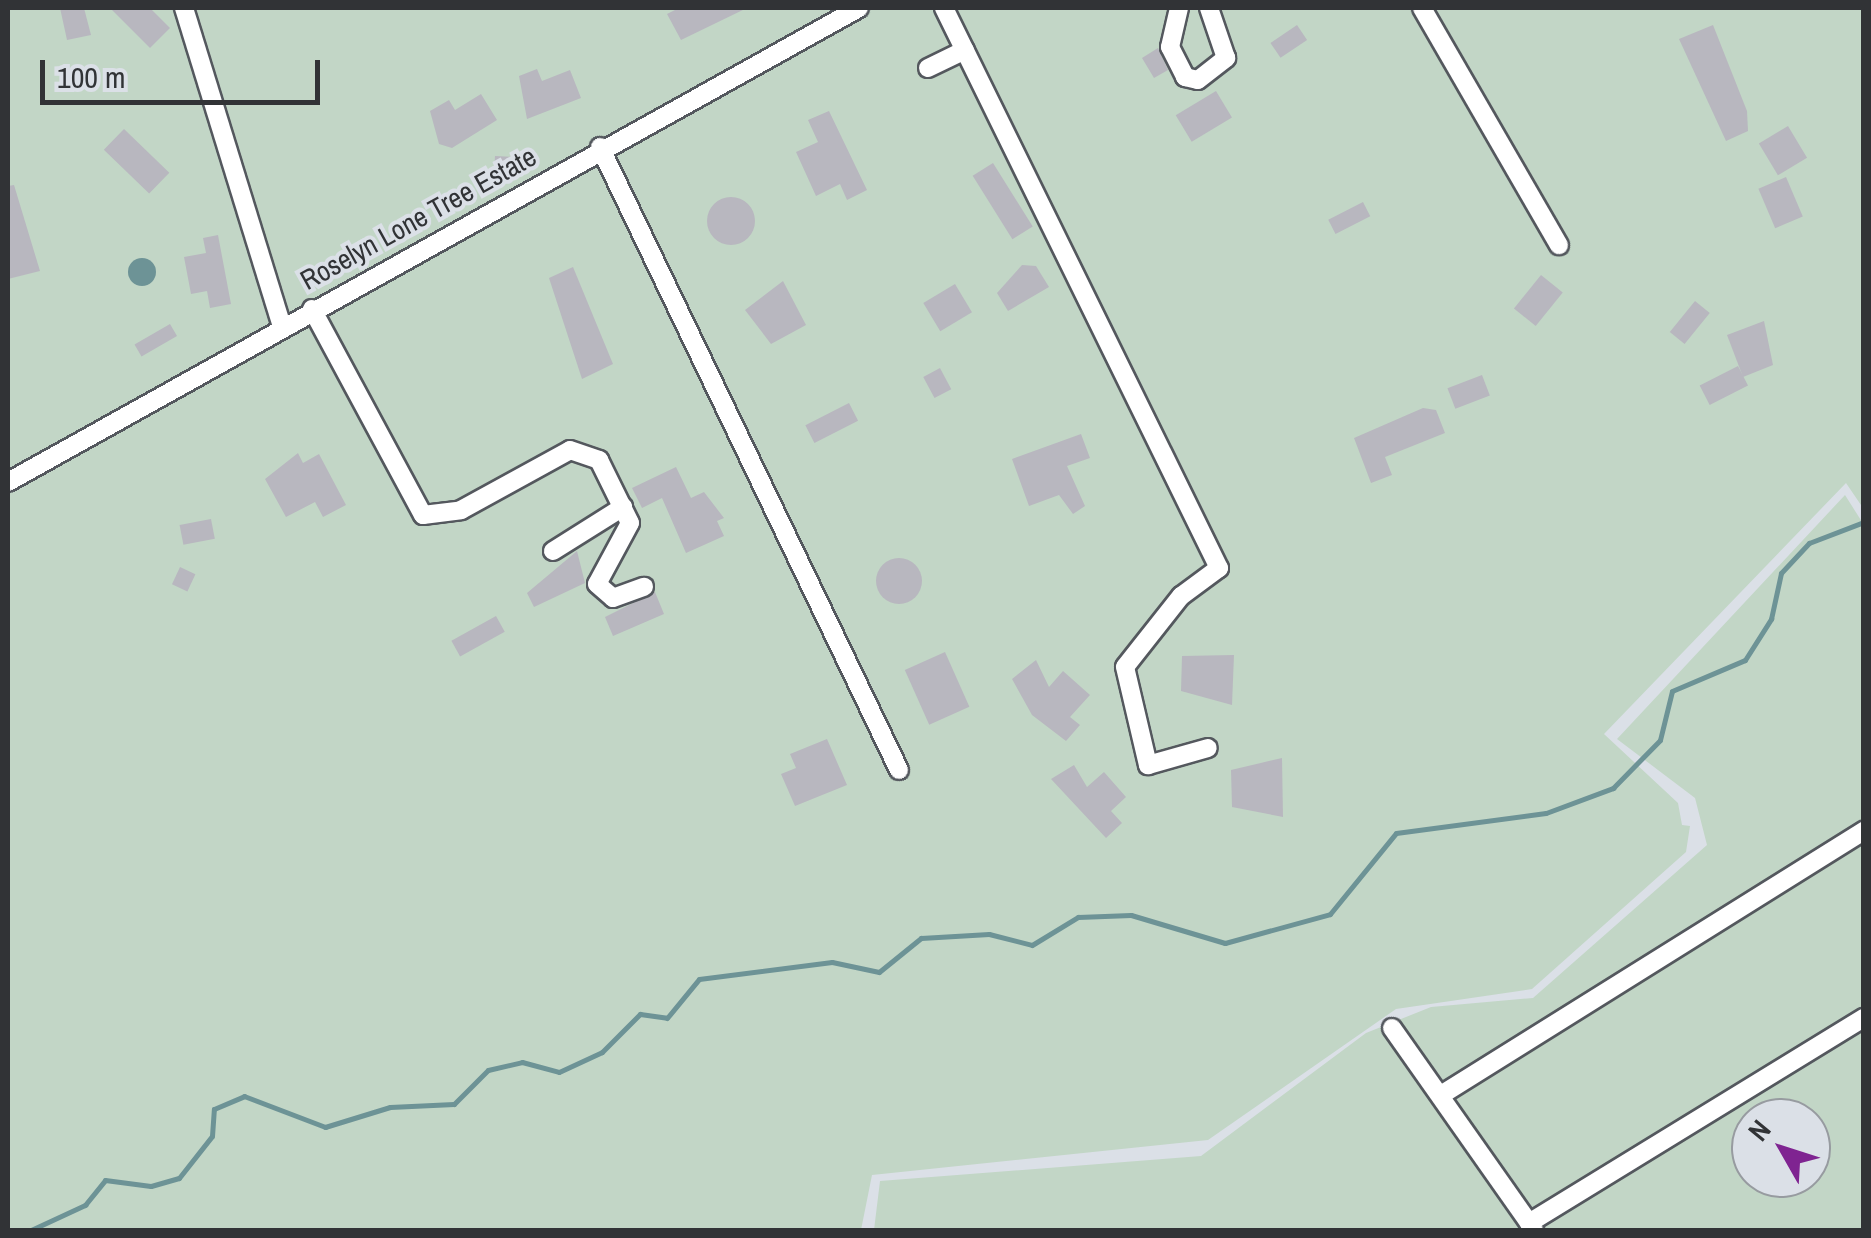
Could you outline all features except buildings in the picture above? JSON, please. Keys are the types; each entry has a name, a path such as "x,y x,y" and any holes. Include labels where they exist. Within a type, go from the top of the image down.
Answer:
{"street":[{"path":"184,8 282,326"},
{"name":"Roselyn Lone Tree Estate","path":"8,482 600,147 860,8"},
{"path":"944,8 1219,568 1174,604 1125,666 1148,765 1208,748"},
{"path":"1179,8 1170,47 1184,77 1198,80 1226,58 1209,8"},
{"path":"1422,8 1558,244"},
{"path":"928,68 965,50"},
{"path":"600,147 899,770"},
{"path":"312,309 424,514 461,510 570,450 598,460 630,529 596,584 613,598 644,587"},
{"path":"552,551 622,507"},
{"path":"1441,1096 1864,831"},
{"path":"1392,1028 1532,1226 1864,1018"}],"green space":[{"path":"8,8 1863,8 1863,508 1846,483 1604,734 1678,803 1682,825 1690,826 1686,852 1532,989 1396,1009 1208,1140 872,1175 861,1230 8,1230"},
{"path":"1845,495 1864,525 1863,1230 874,1230 880,1181 1201,1156 1366,1033 1431,1007 1533,998 1707,845 1695,798 1617,739"}],"water":[{"path":"142,258 152,262 156,272 152,282 142,286 132,282 128,272 132,262"}],"waterway":[{"path":"31,1230 85,1205 105,1180 151,1186 179,1178 212,1136 214,1109 244,1096 325,1127 390,1107 454,1104 488,1070 522,1062 559,1072 602,1052 640,1014 667,1018 699,979 832,962 879,972 921,938 989,934 1032,945 1078,917 1131,915 1225,943 1330,914 1396,833 1546,813 1613,788 1660,740 1672,691 1745,660 1771,619 1781,573 1809,543 1864,522"}]}
